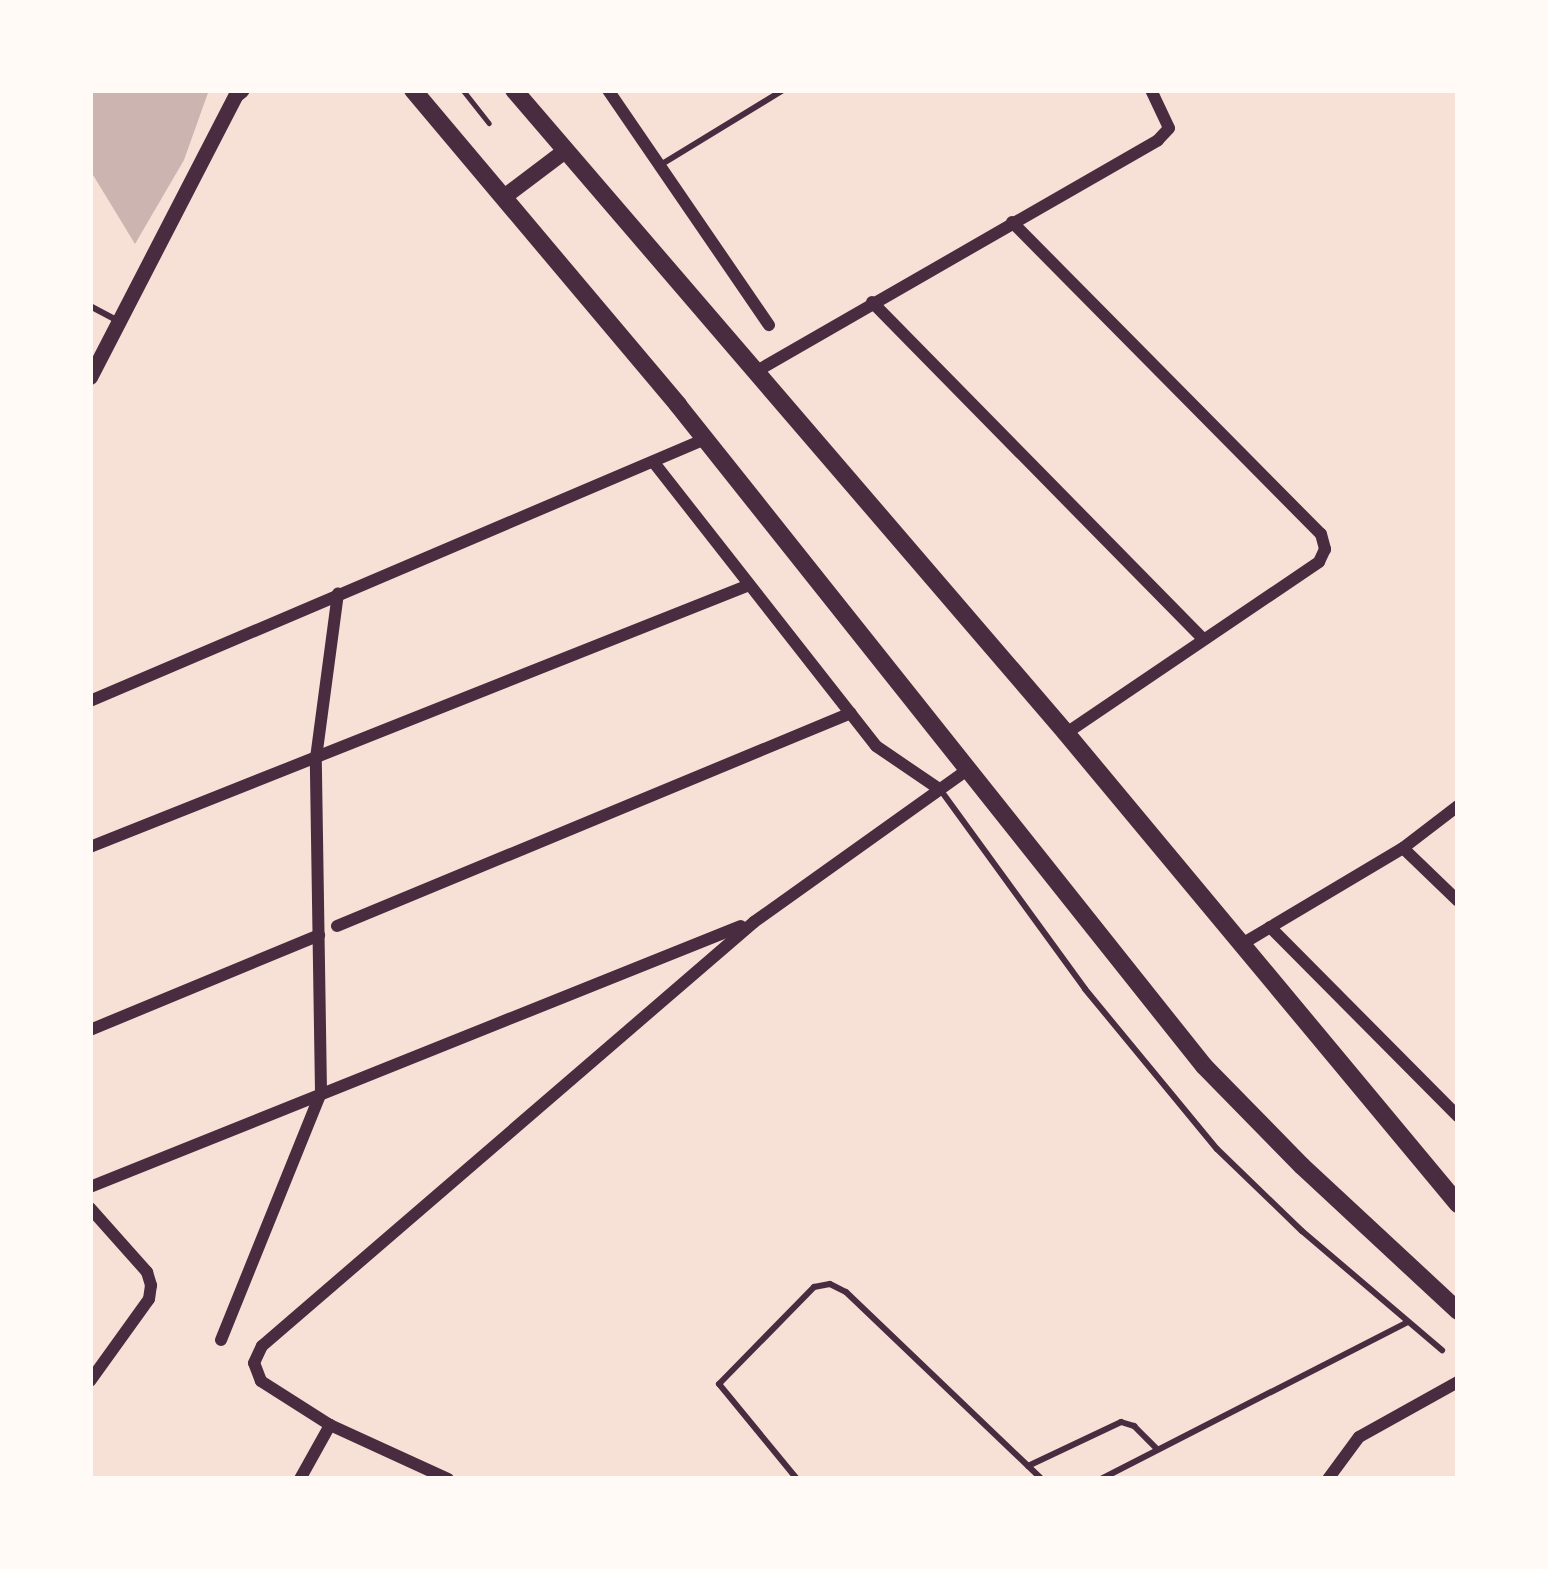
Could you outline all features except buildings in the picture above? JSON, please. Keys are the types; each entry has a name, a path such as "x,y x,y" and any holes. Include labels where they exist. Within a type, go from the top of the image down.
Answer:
{"main road":[{"path":"413,90 705,439 1204,1066 1458,1311"},
{"path":"514,90 1066,733 1458,1204"},
{"path":"504,197 565,151"}],"street":[{"path":"755,372 1158,140 1168,128 1151,90"},
{"path":"90,377 239,92"},
{"path":"615,92 769,325"},
{"path":"1012,222 1321,534 1325,549 1319,562 1066,733"},
{"path":"872,302 1203,639"},
{"path":"90,701 705,439"},
{"path":"655,464 876,746 939,789"},
{"path":"90,847 749,585"},
{"path":"221,1340 321,1092 316,758 338,593"},
{"path":"337,926 851,713"},
{"path":"448,1479 330,1425 261,1381 254,1364 262,1346 754,922 970,768"},
{"path":"1241,944 1403,848 1458,806"},
{"path":"1403,848 1458,901"},
{"path":"90,1187 754,922"},
{"path":"1270,927 1458,1116"},
{"path":"90,1030 319,935"},
{"path":"90,1208 147,1272 151,1285 149,1299 90,1381"},
{"path":"1328,1479 1359,1437 1458,1382"},
{"path":"300,1479 330,1425"}],"lane":[{"path":"662,164 783,90"},
{"path":"90,306 121,322"},
{"path":"939,789 1085,989 1193,1122 1302,1231 1442,1350"},
{"path":"797,1479 719,1384 814,1287 830,1284 846,1292 1042,1479"},
{"path":"1101,1479 1408,1322"},
{"path":"1028,1466 1120,1422 1134,1426 1157,1449"}],"path":[{"path":"463,90 489,123"}]}
